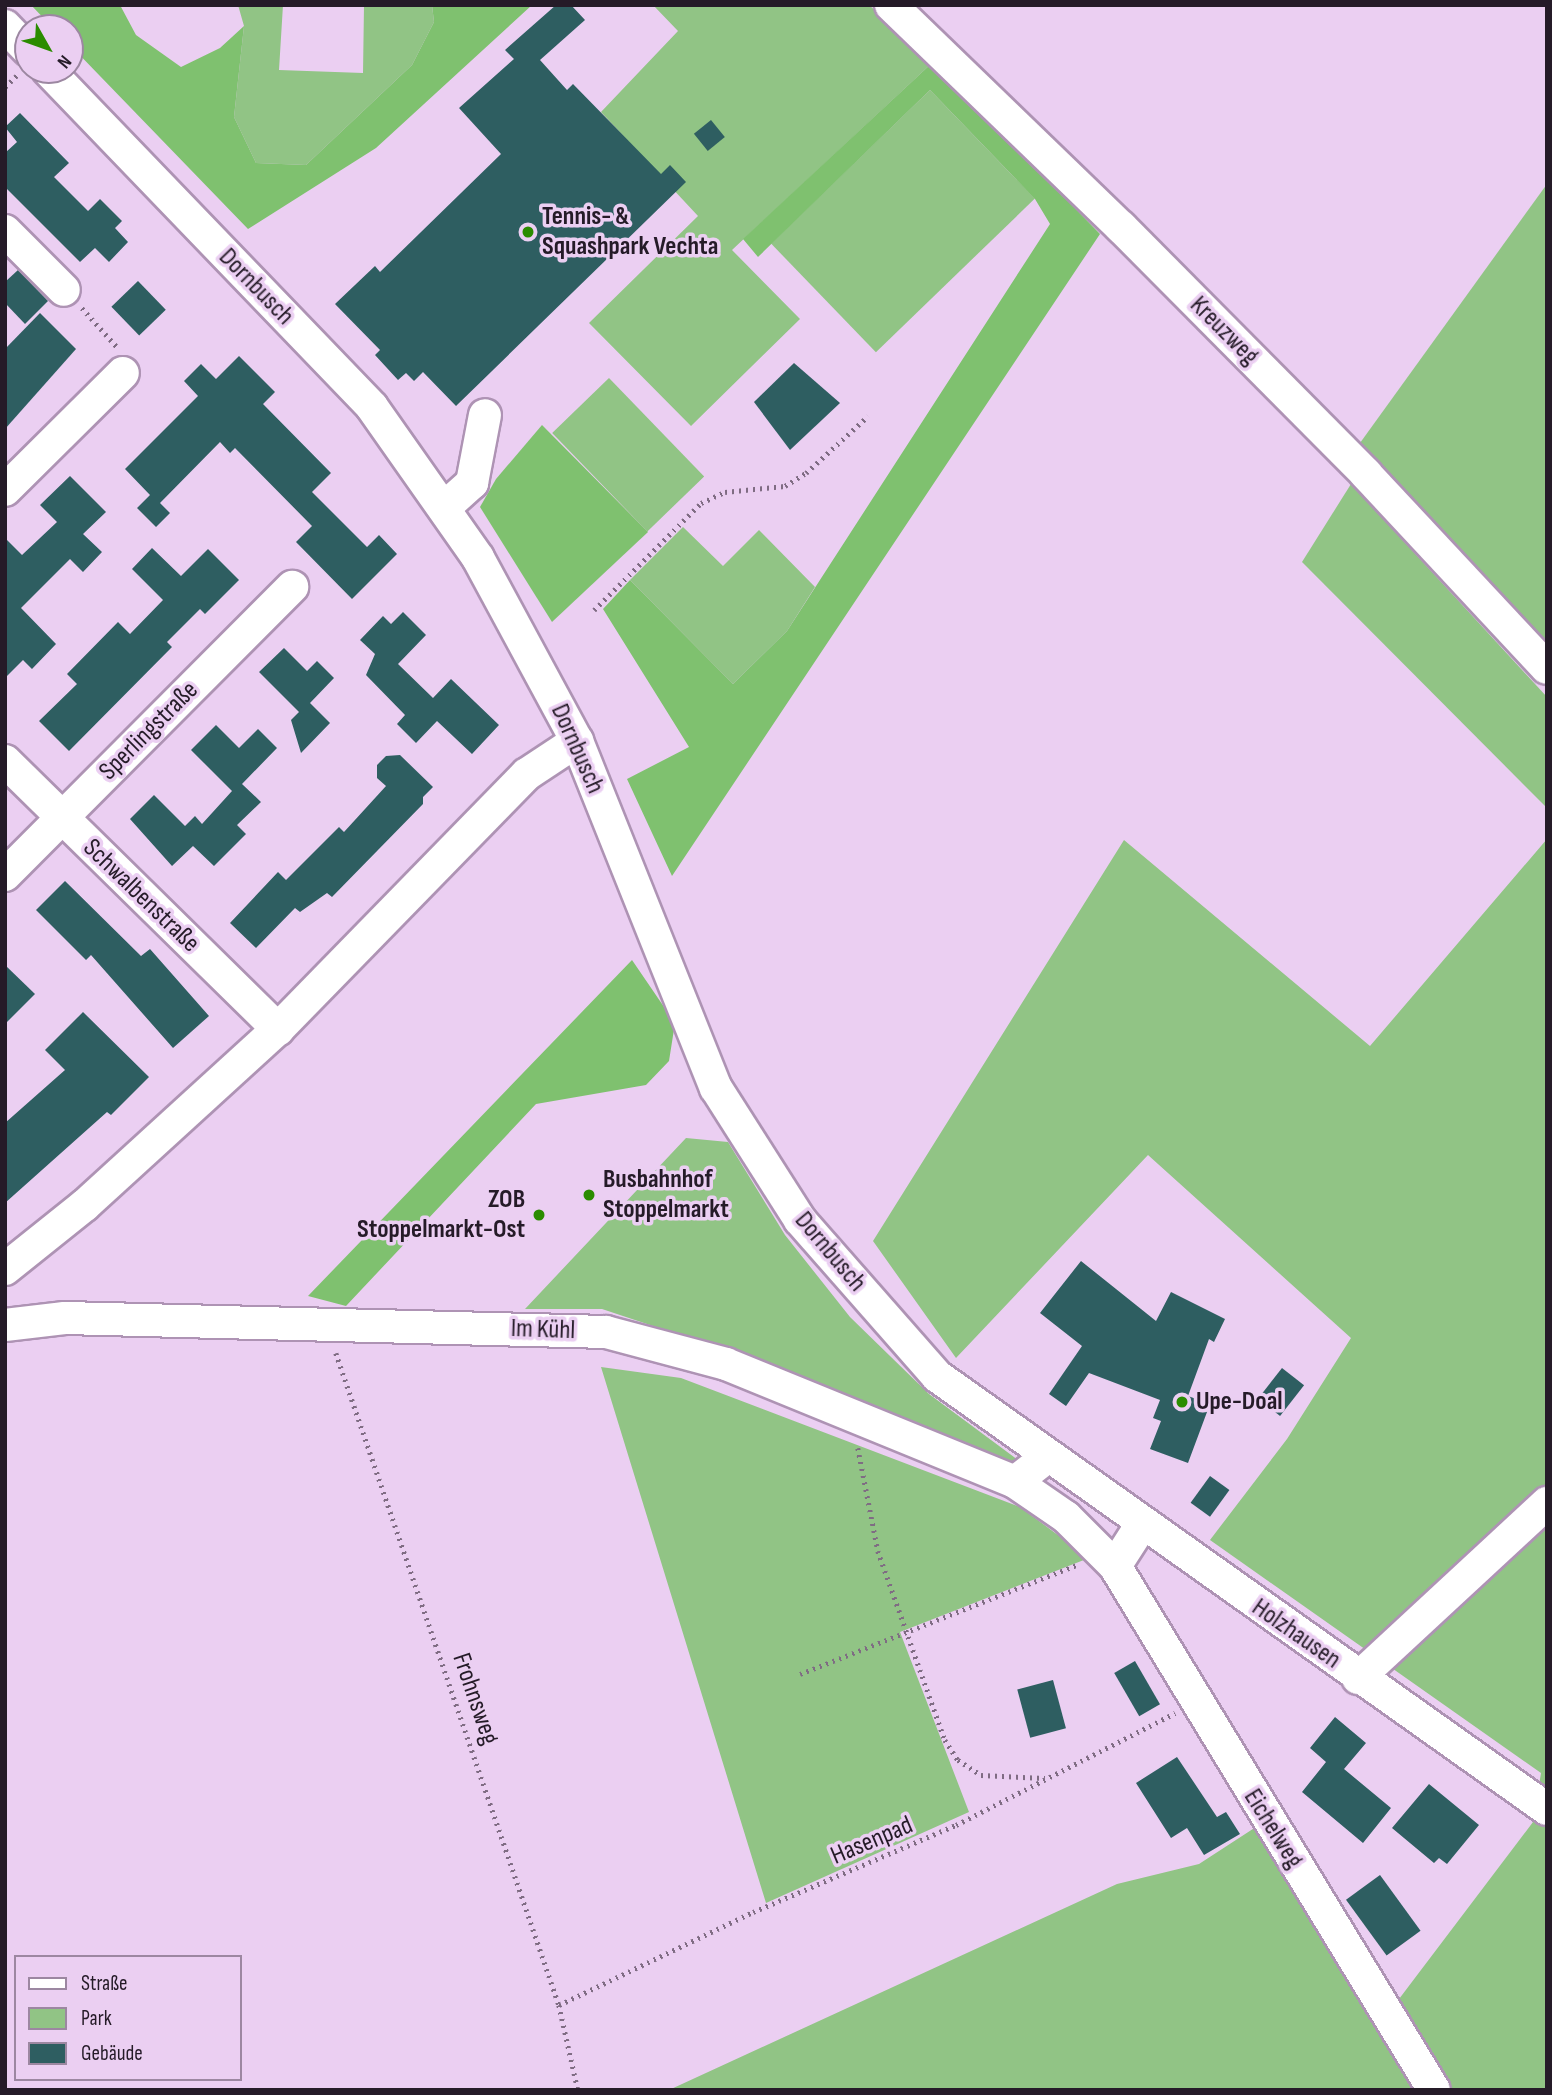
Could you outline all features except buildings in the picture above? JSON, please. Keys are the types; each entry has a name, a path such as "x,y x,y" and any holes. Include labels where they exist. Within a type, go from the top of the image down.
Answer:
{"street":[{"name":"Kreuzweg","path":"891,5 1121,227 1366,474 1547,668"},
{"name":"Dornbusch","path":"61,84 372,407 478,558 577,741 716,1088 770,1174 800,1220 937,1376 1046,1457"},
{"path":"5,231 64,290"},
{"path":"5,490 123,373"},
{"path":"443,508 472,483 485,415"},
{"name":"Sperlingstraße","path":"5,875 292,587"},
{"path":"5,1269 85,1205 278,1029 527,774 577,741"},
{"name":"Schwalbenstraße","path":"5,761 278,1029"},
{"name":"Im Kühl","path":"5,1325 65,1318 606,1332 726,1364 1015,1482"},
{"path":"1015,1482 1046,1457"},
{"name":"Holzhausen","path":"1046,1457 1547,1809"},
{"name":"Eichelweg","path":"1015,1482 1066,1517 1109,1560 1434,2090"},
{"path":"1358,1678 1547,1503"},
{"path":"1109,1560 1142,1524"}],"path":[{"path":"64,290 118,345 123,373"},
{"path":"594,610 701,503 725,492 785,486 806,473 868,416"},
{"name":"Frohnsweg","path":"326,1324 559,2005 578,2090"},
{"path":"855,1416 861,1480 905,1635 944,1740 958,1760 981,1774 1020,1780 1050,1777"},
{"path":"800,1674 1109,1560"},
{"name":"Hasenpad","path":"559,2005 754,1912 956,1825 1195,1703"}],"green space":[{"path":"31,5 120,5 136,35 181,67 220,48 244,26 234,117 256,163 306,165 412,65 434,22 432,5 532,5 376,148 248,229 84,59 84,14 40,14"},
{"path":"238,5 283,5 279,70 363,73 364,5 432,5 434,22 412,65 306,165 256,163 234,117 244,26"},
{"path":"653,5 869,5 933,62 732,250 800,319 691,426 589,323 698,216 601,112 678,31"},
{"path":"933,62 1100,234 672,876 627,779 689,747 603,609 630,580 733,684 787,631 1050,224 1035,199 930,90 758,257 743,239"},
{"path":"930,90 1035,199 876,352 771,244"},
{"path":"1547,184 1547,656 1360,443"},
{"path":"609,378 704,477 647,531 552,433"},
{"path":"542,425 648,532 552,622 480,507 496,479"},
{"path":"1351,484 1547,697 1547,808 1302,562"},
{"path":"683,527 723,566 759,530 815,587 787,631 733,684 630,580"},
{"path":"1547,839 1547,2090 1450,2090 1396,2003 1533,1822 1541,1773 1210,1540 1287,1439 1351,1338 1148,1155 956,1358 873,1241 1124,840 1370,1046"},
{"path":"632,960 675,1023 669,1061 646,1085 536,1104 346,1306 308,1296"},
{"path":"686,1138 728,1142 785,1235 850,1317 929,1394 1018,1460 1009,1471 719,1348 602,1309 525,1309"},
{"path":"601,1367 681,1378 1020,1507 1089,1558 900,1632 969,1812 766,1903"},
{"path":"1259,1825 1422,2090 669,2090 1117,1884 1199,1864"}],"place":[{"name":"Tennis- & Squashpark Vechta","path":"528,232"},
{"name":"Busbahnhof Stoppelmarkt","path":"589,1195"},
{"name":"ZOB Stoppelmarkt-Ost","path":"539,1215"},
{"name":"Upe-Doal","path":"1182,1402"}]}
